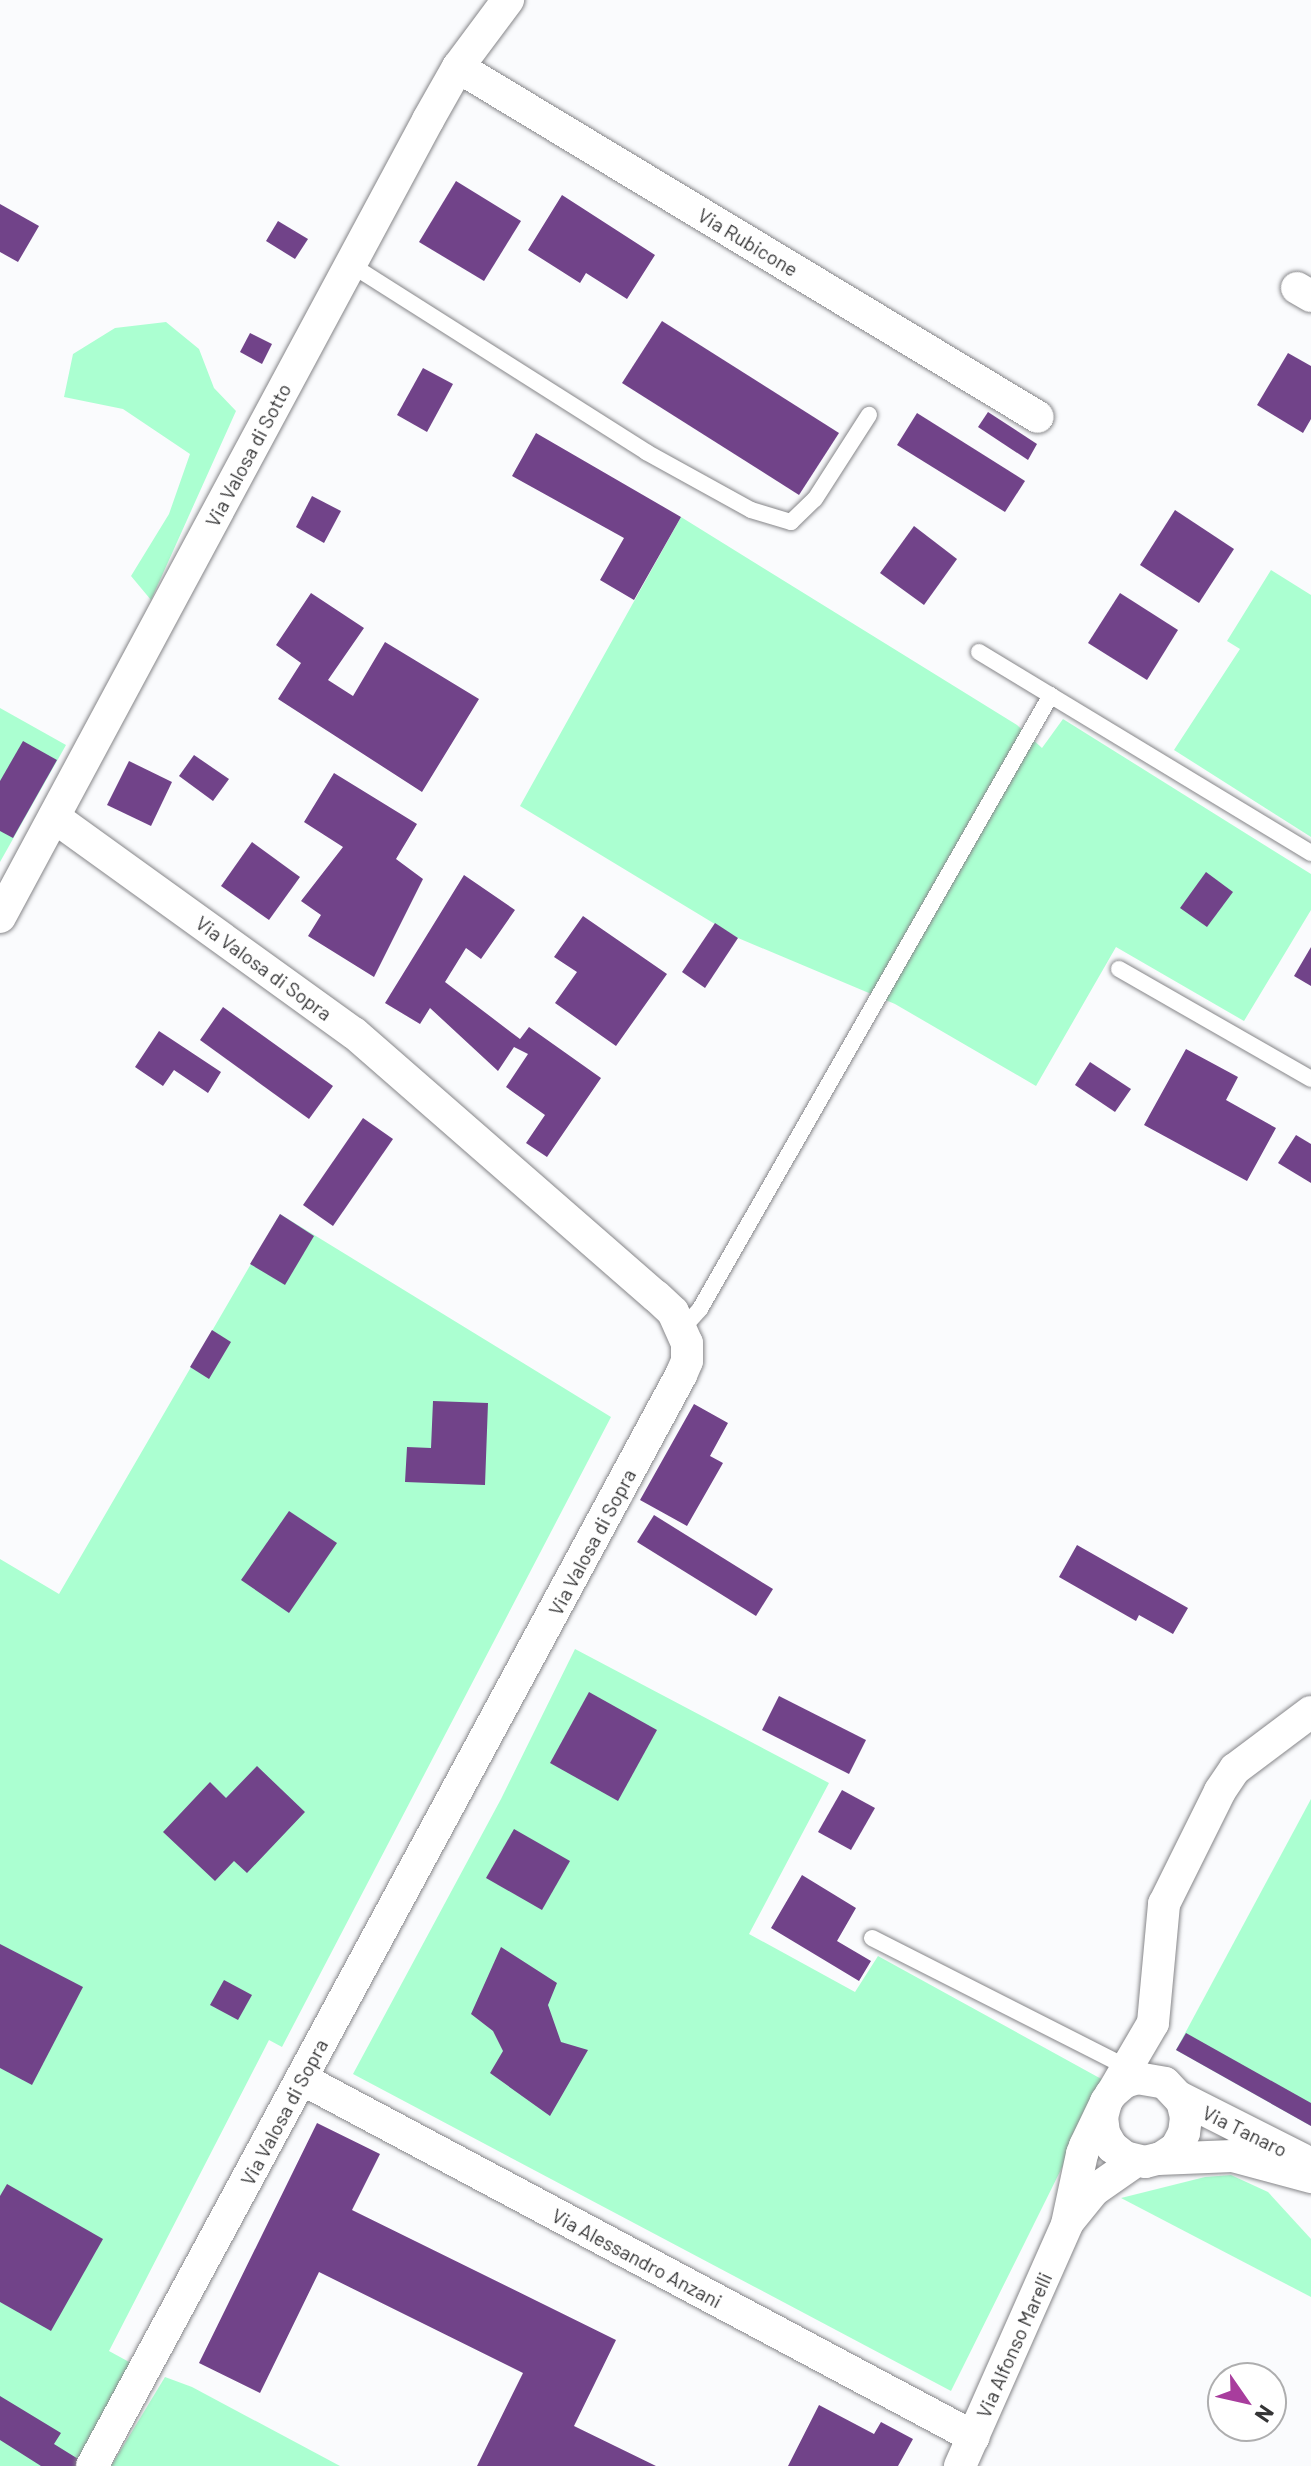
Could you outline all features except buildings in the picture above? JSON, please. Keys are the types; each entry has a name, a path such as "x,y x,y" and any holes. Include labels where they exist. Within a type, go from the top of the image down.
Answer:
{"street":[{"name":"Via Valosa di Sotto","path":"0,917 458,67 508,0"},
{"name":"Via Rubicone","path":"458,67 1038,417"},
{"name":"Via Valosa di Sopra","path":"54,817 354,1033 656,1296 683,1328 687,1361 92,2466"},
{"name":"Via Alfonso Marelli","path":"1067,2224 1093,2191 1147,2160 1174,2150 1184,2133 1186,2113 1158,2069 1156,2010 1164,1904 1220,1791 1235,1769 1311,1712"},
{"name":"Via Alfonso Marelli","path":"960,2466 1067,2224 1082,2154 1156,2010"},
{"path":"1147,2160 1118,2153 1107,2140 1102,2119 1115,2087 1137,2078 1172,2090"},
{"name":"Via Alessandro Anzani","path":"302,2079 974,2437"},
{"name":"Via Tanaro","path":"1172,2090 1311,2166"},
{"name":"Via Tanaro","path":"1147,2160 1223,2155 1268,2163 1311,2177"}],"lane":[{"path":"350,264 646,452 751,510 791,522 815,499 869,415"},
{"path":"979,652 1311,853"},
{"path":"683,1328 700,1309 1051,695"},
{"path":"1119,969 1311,1079"},
{"path":"872,1938 1115,2087"}],"green space":[{"path":"166,322 199,349 214,388 236,411 151,600 131,576 169,514 190,454 123,409 64,397 73,354 115,328"},
{"path":"681,517 1017,725 1042,748 1063,719 1311,874 1311,910 1244,1021 1116,947 1036,1086 895,1004 738,938 520,806"},
{"path":"1271,570 1311,595 1311,837 1174,750 1240,649 1227,641"},
{"path":"0,708 66,745 0,862"},
{"path":"280,1214 611,1417 282,2047 269,2040 109,2351 131,2363 80,2466 0,2466 0,1559 59,1594"},
{"path":"575,1649 829,1783 749,1934 855,1992 878,1956 1105,2081 951,2391 353,2074 501,1799"},
{"path":"1311,1799 1311,2126 1176,2050"},
{"path":"1231,2175 1268,2192 1311,2239 1311,2297 1121,2198 1205,2177"},
{"path":"165,2377 192,2387 340,2466 111,2466"}]}
